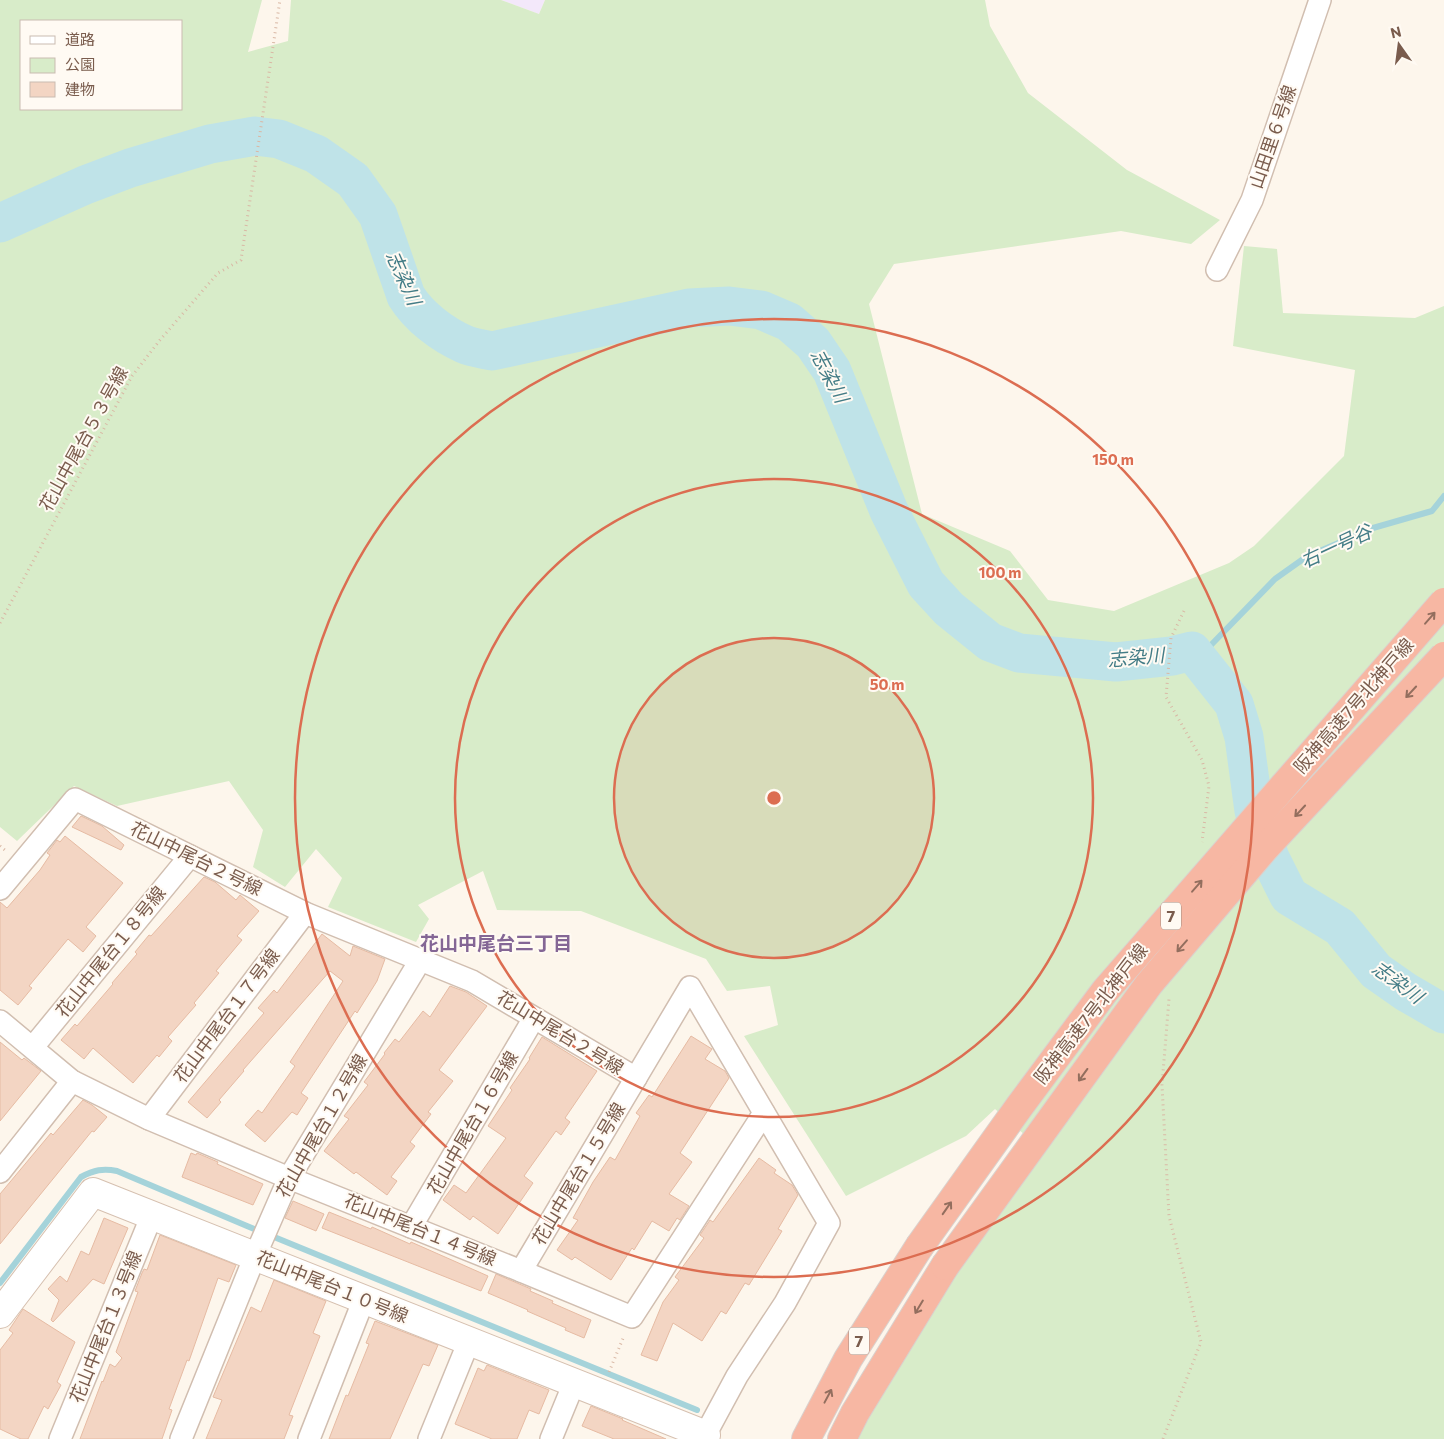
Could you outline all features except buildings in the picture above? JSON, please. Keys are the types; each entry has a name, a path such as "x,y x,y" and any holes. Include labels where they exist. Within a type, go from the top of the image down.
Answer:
{"highway":[{"name":"阪神高速7号北神戸線","path":"806,1439 848,1359 919,1247 1018,1107 1105,992 1444,602"},
{"name":"阪神高速7号北神戸線","path":"842,1439 944,1266 1149,984 1265,848 1444,656"}],"street":[{"name":"山田里６号線","path":"1217,270 1252,200 1320,0"},
{"name":"花山中尾台２号線","path":"0,889 75,799 306,913 472,981 636,1078 690,987 829,1223 785,1303 737,1376 707,1438"},
{"name":"花山中尾台１８号線","path":"33,1047 190,856"},
{"name":"花山中尾台１７号線","path":"149,1119 306,913"},
{"name":"花山中尾台１２号線","path":"181,1439 289,1178 421,959"},
{"name":"花山中尾台１６号線","path":"411,1227 534,1018"},
{"name":"花山中尾台１４号線","path":"0,1021 72,1081 149,1119 632,1317"},
{"name":"花山中尾台１５号線","path":"521,1271 636,1078"},
{"path":"1,1170 72,1081"},
{"path":"632,1317 764,1113"},
{"name":"花山中尾台１０号線","path":"0,1314 93,1192 257,1252 364,1299 707,1438"},
{"name":"花山中尾台１３号線","path":"60,1439 152,1215"},
{"path":"310,1439 364,1299"},
{"path":"429,1439 469,1341"},
{"path":"551,1439 574,1383"}],"path":[{"name":"花山中尾台５３号線","path":"0,624 132,376 218,273 241,260 280,0"},
{"path":"1184,611 1171,638 1166,697 1202,760 1209,786 1200,846"},
{"path":"1163,1439 1201,1342 1169,1216 1162,1085 1169,998"},
{"path":"614,1360 632,1317"}],"shaded area":[{"path":"501,0 545,0 539,14"}],"green space":[{"path":"0,0 262,0 248,52 288,41 291,0 501,0 539,14 545,0 985,0 990,26 1028,93 1127,170 1220,220 1191,244 1121,231 894,264 869,304 922,514 1010,551 1048,600 1114,611 1229,563 1254,546 1344,456 1355,370 1233,346 1244,246 1277,249 1283,313 1415,318 1444,306 1444,1439 857,1439 894,1355 1041,1149 995,1109 966,1136 846,1196 744,1036 778,1025 770,986 727,991 706,959 581,911 497,910 483,871 418,905 429,919 416,942 328,907 342,878 316,849 285,887 253,867 263,830 229,781 117,806 74,786 17,841 0,827"}],"waterway":[{"name":"志染川","path":"0,223 85,185 130,168 210,144 255,136 279,139 316,154 353,180 378,215 406,296 411,304 447,335 467,345 492,351 689,308 729,306 761,310 789,322 813,343 832,371 889,511 926,584 949,609 990,642 1019,653 1116,662 1172,656 1192,651 1234,704 1244,737 1254,811 1270,858 1289,896 1340,927 1376,971 1406,992 1444,1014"},
{"name":"右一号谷","path":"1192,651 1211,645 1275,579 1306,557 1373,528 1432,511 1444,496"},
{"path":"0,1283 81,1177 99,1170 117,1171 697,1410"}],"district":[{"name":"花山中尾台三丁目","path":"496,943"}]}
